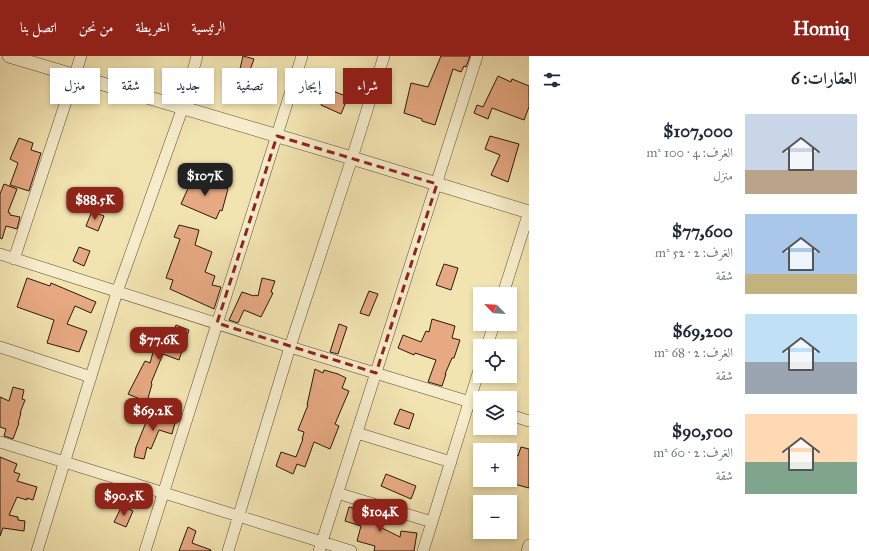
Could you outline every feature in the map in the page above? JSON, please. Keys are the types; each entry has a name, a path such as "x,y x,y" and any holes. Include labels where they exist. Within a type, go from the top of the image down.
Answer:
{"street":[{"path":"9,56 50,69"},
{"path":"77,68 81,56"},
{"path":"37,551 117,292 183,107 197,56"},
{"path":"146,551 163,493 302,56"},
{"path":"228,551 290,347 384,56"},
{"path":"320,546 477,56"},
{"path":"100,83 183,107 529,212 505,287"},
{"path":"14,259 65,104"},
{"path":"0,254 376,374 473,402"},
{"path":"0,347 91,377"},
{"path":"423,551 451,462 473,408"},
{"path":"517,417 529,421"},
{"path":"357,433 451,462"},
{"path":"0,442 239,516 320,546 351,551"},
{"path":"337,493 432,522"},
{"path":"527,551 529,545"}],"highlighted area":[{"path":"277,136 437,184 376,373 217,323"}],"building":[{"path":"243,56 254,59 251,68 240,68"},
{"path":"441,56 470,56 466,67 464,66 461,72 453,69 435,125 404,113 411,83 428,87"},
{"path":"498,76 511,82 512,79 529,86 529,107 524,120 492,108 488,119 474,113 477,105 483,107"},
{"path":"335,92 343,95 343,104 345,104 341,114 321,105 335,104"},
{"path":"490,136 519,144 508,182 491,175 500,155 485,149"},
{"path":"19,138 33,143 31,150 41,153 29,191 10,185 18,163 10,159"},
{"path":"194,175 228,189 222,211 220,210 216,219 181,204"},
{"path":"4,184 17,189 8,212 10,215 20,217 17,229 6,226 2,239 0,238 0,194"},
{"path":"92,211 104,216 98,231 86,226"},
{"path":"179,225 199,230 195,245 212,252 205,272 215,276 212,285 221,287 214,309 170,289 173,280 166,278 180,239 174,237"},
{"path":"79,247 90,251 84,266 73,261"},
{"path":"444,264 458,268 451,290 436,285"},
{"path":"27,278 50,286 51,283 96,302 91,313 75,306 67,324 87,331 79,352 47,343 54,320 17,307"},
{"path":"262,278 275,281 271,292 273,293 261,317 244,310 238,323 229,320 242,292 258,296"},
{"path":"369,291 378,294 369,316 360,313"},
{"path":"432,319 455,326 452,338 460,340 454,358 452,358 445,374 442,386 428,382 436,360 415,353 414,355 398,348 403,335 421,342 426,331 429,332"},
{"path":"339,324 347,327 338,354 330,352"},
{"path":"176,325 189,330 179,360 163,354 151,383 147,402 128,394 145,361 150,363 159,331 171,338"},
{"path":"315,369 323,373 324,370 338,374 346,378 342,388 349,391 335,424 339,426 330,449 314,442 305,467 297,464 293,474 276,466 281,452 296,457 304,432 298,430 308,405"},
{"path":"13,387 24,390 22,399 25,400 13,439 4,436 6,429 0,427 0,397 9,401"},
{"path":"400,409 414,414 409,429 394,424"},
{"path":"151,410 176,419 172,434 159,430 151,449 147,447 144,459 134,457 136,447"},
{"path":"521,447 529,449 529,488 517,485 517,455 518,456"},
{"path":"0,457 17,464 14,472 20,474 17,481 37,487 33,500 17,497 9,515 18,517 18,520 25,521 24,531 3,528 0,536"},
{"path":"386,474 416,486 411,499 381,486"},
{"path":"122,506 133,511 126,527 114,522"},
{"path":"349,507 381,516 378,526 400,537 401,531 417,533 414,551 374,551 375,546 357,541 361,526 345,521"},
{"path":"188,527 196,531 192,543 211,551 179,551"}]}
